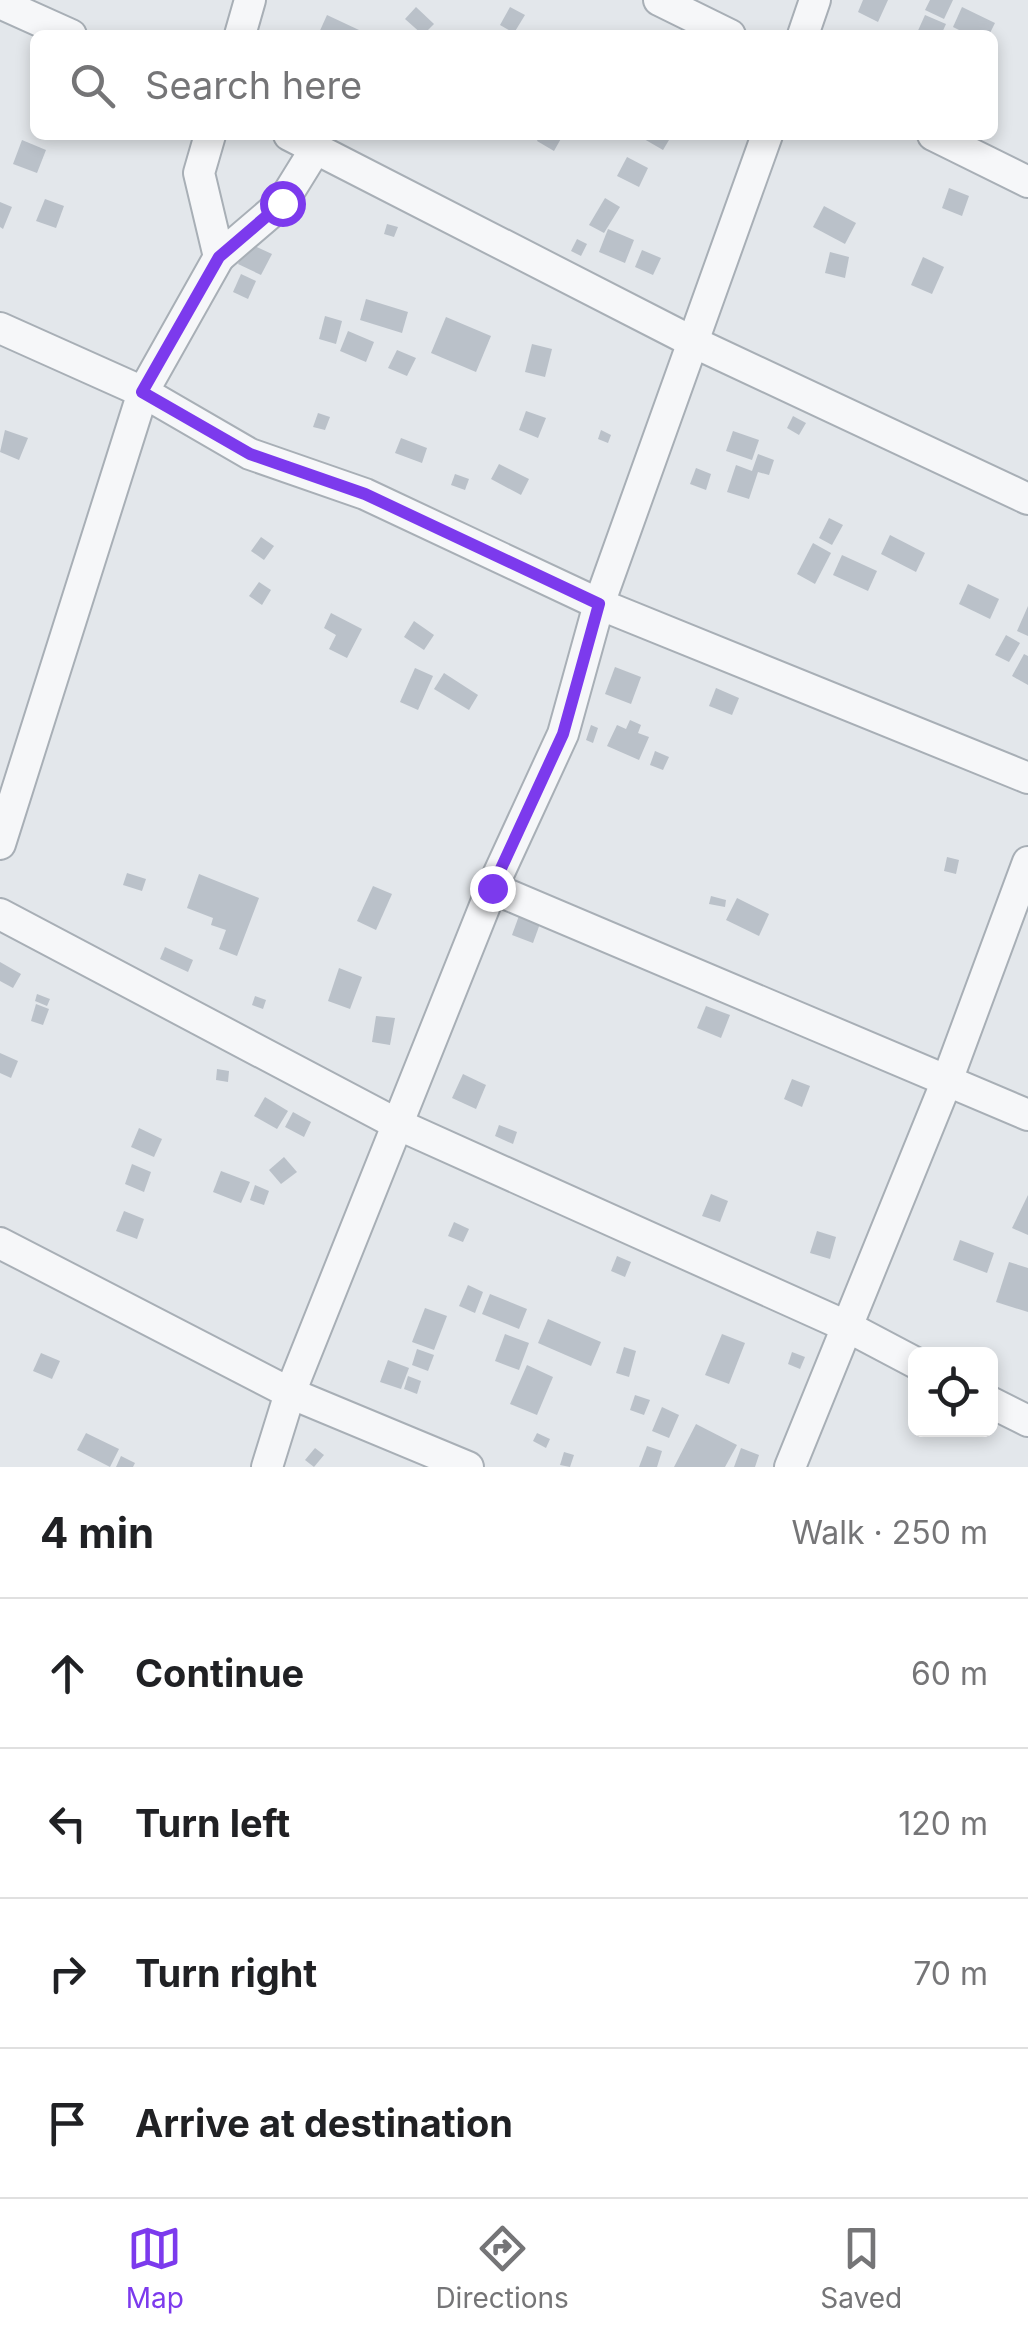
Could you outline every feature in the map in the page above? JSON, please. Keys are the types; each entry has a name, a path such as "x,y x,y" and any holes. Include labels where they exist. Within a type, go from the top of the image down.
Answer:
{"street":[{"path":"241,30 250,0"},
{"path":"660,0 720,30"},
{"path":"805,30 815,0"},
{"path":"0,4 60,30"},
{"path":"209,140 200,173 219,257"},
{"path":"266,1467 290,1393 492,888 563,734 599,604 765,140"},
{"path":"943,140 1028,182"},
{"path":"0,844 142,392 219,257 282,203 302,142 691,341 1028,500"},
{"path":"0,328 142,392 250,454 365,494 599,604 1028,778"},
{"path":"790,1467 948,1078 1028,862"},
{"path":"492,888 948,1078 1028,1116"},
{"path":"0,914 397,1124 846,1326 908,1359"},
{"path":"0,1243 290,1393 468,1467"},
{"path":"998,1406 1028,1421"}],"building":[{"path":"863,0 888,0 878,22 858,12"},
{"path":"930,0 953,0 944,19 925,10"},
{"path":"416,7 434,24 428,30 417,30 405,19"},
{"path":"510,7 525,15 516,30 500,25"},
{"path":"962,7 995,23 992,30 953,27"},
{"path":"327,15 359,30 320,30"},
{"path":"925,15 946,24 943,30 918,30"},
{"path":"22,140 46,150 37,173 13,164"},
{"path":"538,140 560,140 554,151"},
{"path":"646,140 669,140 663,150"},
{"path":"627,157 648,168 639,187 617,176"},
{"path":"949,188 969,196 962,216 942,208"},
{"path":"605,198 620,207 604,233 589,225"},
{"path":"45,199 64,206 56,228 36,221"},
{"path":"0,202 12,207 3,229 0,227"},
{"path":"824,206 856,223 845,244 813,227"},
{"path":"387,224 398,227 394,237 384,234"},
{"path":"608,229 634,240 625,263 599,252"},
{"path":"577,239 587,244 581,256 571,251"},
{"path":"248,243 272,254 261,275 238,264"},
{"path":"642,250 661,258 653,275 635,267"},
{"path":"830,252 849,257 845,278 825,273"},
{"path":"923,257 944,267 932,294 911,285"},
{"path":"241,274 256,281 248,299 233,292"},
{"path":"366,299 408,312 402,333 360,320"},
{"path":"325,316 342,321 336,344 319,339"},
{"path":"446,317 491,336 476,372 431,353"},
{"path":"348,331 374,342 366,362 340,351"},
{"path":"532,344 552,349 545,377 525,372"},
{"path":"397,350 416,358 407,376 388,368"},
{"path":"526,411 546,418 538,438 519,430"},
{"path":"318,413 330,417 325,430 313,427"},
{"path":"793,416 806,423 799,435 787,428"},
{"path":"5,430 28,438 19,460 0,452"},
{"path":"601,430 611,435 608,443 598,439"},
{"path":"733,431 759,440 752,460 726,451"},
{"path":"401,438 427,448 422,463 395,453"},
{"path":"758,454 774,460 769,475 758,472 749,499 727,492 736,465 752,471"},
{"path":"499,464 529,479 521,495 491,479"},
{"path":"696,468 711,474 706,490 690,484"},
{"path":"455,474 469,479 465,490 451,485"},
{"path":"829,518 843,525 832,545 819,538"},
{"path":"890,535 925,553 916,572 881,554"},
{"path":"261,537 274,546 264,560 251,551"},
{"path":"813,543 831,553 815,584 797,574"},
{"path":"842,555 877,571 868,591 833,575"},
{"path":"259,582 271,590 262,605 249,596"},
{"path":"968,584 999,599 990,619 959,604"},
{"path":"1028,606 1028,636 1017,631"},
{"path":"331,613 362,629 347,658 329,649 336,635 324,628"},
{"path":"414,621 434,635 424,650 404,637"},
{"path":"1006,635 1020,643 1009,662 995,655"},
{"path":"1024,654 1028,656 1028,685 1012,676"},
{"path":"615,667 641,677 631,704 605,694"},
{"path":"415,668 433,676 418,710 400,702"},
{"path":"444,673 478,695 469,710 434,689"},
{"path":"716,688 739,698 732,715 709,706"},
{"path":"630,720 641,725 638,733 649,737 639,760 607,746 617,725 626,729"},
{"path":"591,725 598,728 593,743 586,740"},
{"path":"655,751 669,757 663,770 650,765"},
{"path":"947,857 959,860 956,874 944,871"},
{"path":"127,873 146,879 142,891 123,885"},
{"path":"199,874 259,898 237,956 219,949 226,930 211,925 213,918 187,908"},
{"path":"373,886 392,894 376,930 357,921"},
{"path":"711,896 726,900 725,907 709,904"},
{"path":"737,898 769,914 759,936 726,920"},
{"path":"520,913 541,921 533,943 512,935"},
{"path":"165,947 193,960 188,972 160,959"},
{"path":"0,962 21,974 13,988 0,981"},
{"path":"339,968 362,977 350,1009 328,1001"},
{"path":"37,994 50,999 47,1006 35,1001"},
{"path":"255,996 266,1000 263,1009 252,1005"},
{"path":"36,1004 49,1009 43,1025 31,1021"},
{"path":"706,1006 730,1015 721,1038 697,1028"},
{"path":"376,1016 395,1018 390,1045 372,1042"},
{"path":"0,1053 18,1061 11,1078 0,1073"},
{"path":"217,1069 229,1071 228,1082 216,1080"},
{"path":"463,1074 486,1085 476,1109 452,1098"},
{"path":"792,1079 810,1086 802,1107 784,1099"},
{"path":"265,1097 288,1111 277,1129 254,1116"},
{"path":"293,1112 311,1122 304,1137 285,1127"},
{"path":"499,1125 517,1132 513,1144 495,1136"},
{"path":"139,1128 162,1139 154,1157 131,1147"},
{"path":"284,1157 297,1172 281,1184 269,1170"},
{"path":"132,1164 151,1172 144,1192 125,1184"},
{"path":"221,1171 250,1182 241,1203 213,1192"},
{"path":"255,1185 269,1191 264,1205 250,1200"},
{"path":"711,1194 728,1201 720,1222 702,1216"},
{"path":"1028,1195 1028,1235 1012,1228"},
{"path":"124,1211 144,1219 137,1239 116,1231"},
{"path":"454,1222 469,1229 463,1242 448,1236"},
{"path":"817,1231 836,1237 830,1259 810,1253"},
{"path":"960,1240 994,1253 987,1273 953,1260"},
{"path":"617,1256 631,1262 625,1277 611,1271"},
{"path":"1009,1262 1028,1268 1028,1312 996,1302"},
{"path":"468,1285 483,1292 475,1313 459,1306"},
{"path":"490,1294 527,1309 519,1329 482,1314"},
{"path":"425,1308 447,1316 434,1350 412,1342"},
{"path":"548,1319 601,1342 591,1366 538,1343"},
{"path":"505,1334 529,1343 519,1370 495,1361"},
{"path":"722,1334 745,1343 729,1384 705,1375"},
{"path":"624,1347 636,1351 629,1377 616,1373"},
{"path":"417,1349 434,1355 428,1371 412,1365"},
{"path":"792,1352 805,1357 800,1369 788,1364"},
{"path":"41,1353 60,1361 52,1379 33,1371"},
{"path":"388,1360 409,1368 401,1389 380,1382"},
{"path":"527,1365 553,1377 537,1415 510,1404"},
{"path":"408,1376 421,1381 417,1394 404,1389"},
{"path":"635,1395 650,1400 644,1415 630,1410"},
{"path":"662,1407 679,1415 669,1438 652,1431"},
{"path":"696,1424 737,1445 725,1467 674,1467"},
{"path":"86,1433 119,1449 110,1467 77,1450"},
{"path":"537,1433 550,1439 546,1448 533,1441"},
{"path":"647,1446 662,1451 657,1467 639,1467"},
{"path":"315,1448 324,1455 314,1467 305,1460"},
{"path":"741,1448 759,1455 755,1467 734,1467"},
{"path":"564,1452 574,1455 570,1467 560,1465"},
{"path":"121,1456 135,1463 133,1467 116,1467"}],"route":[{"path":"282,203 219,257 142,392 250,454 365,494 599,604 563,734 492,888"}]}
